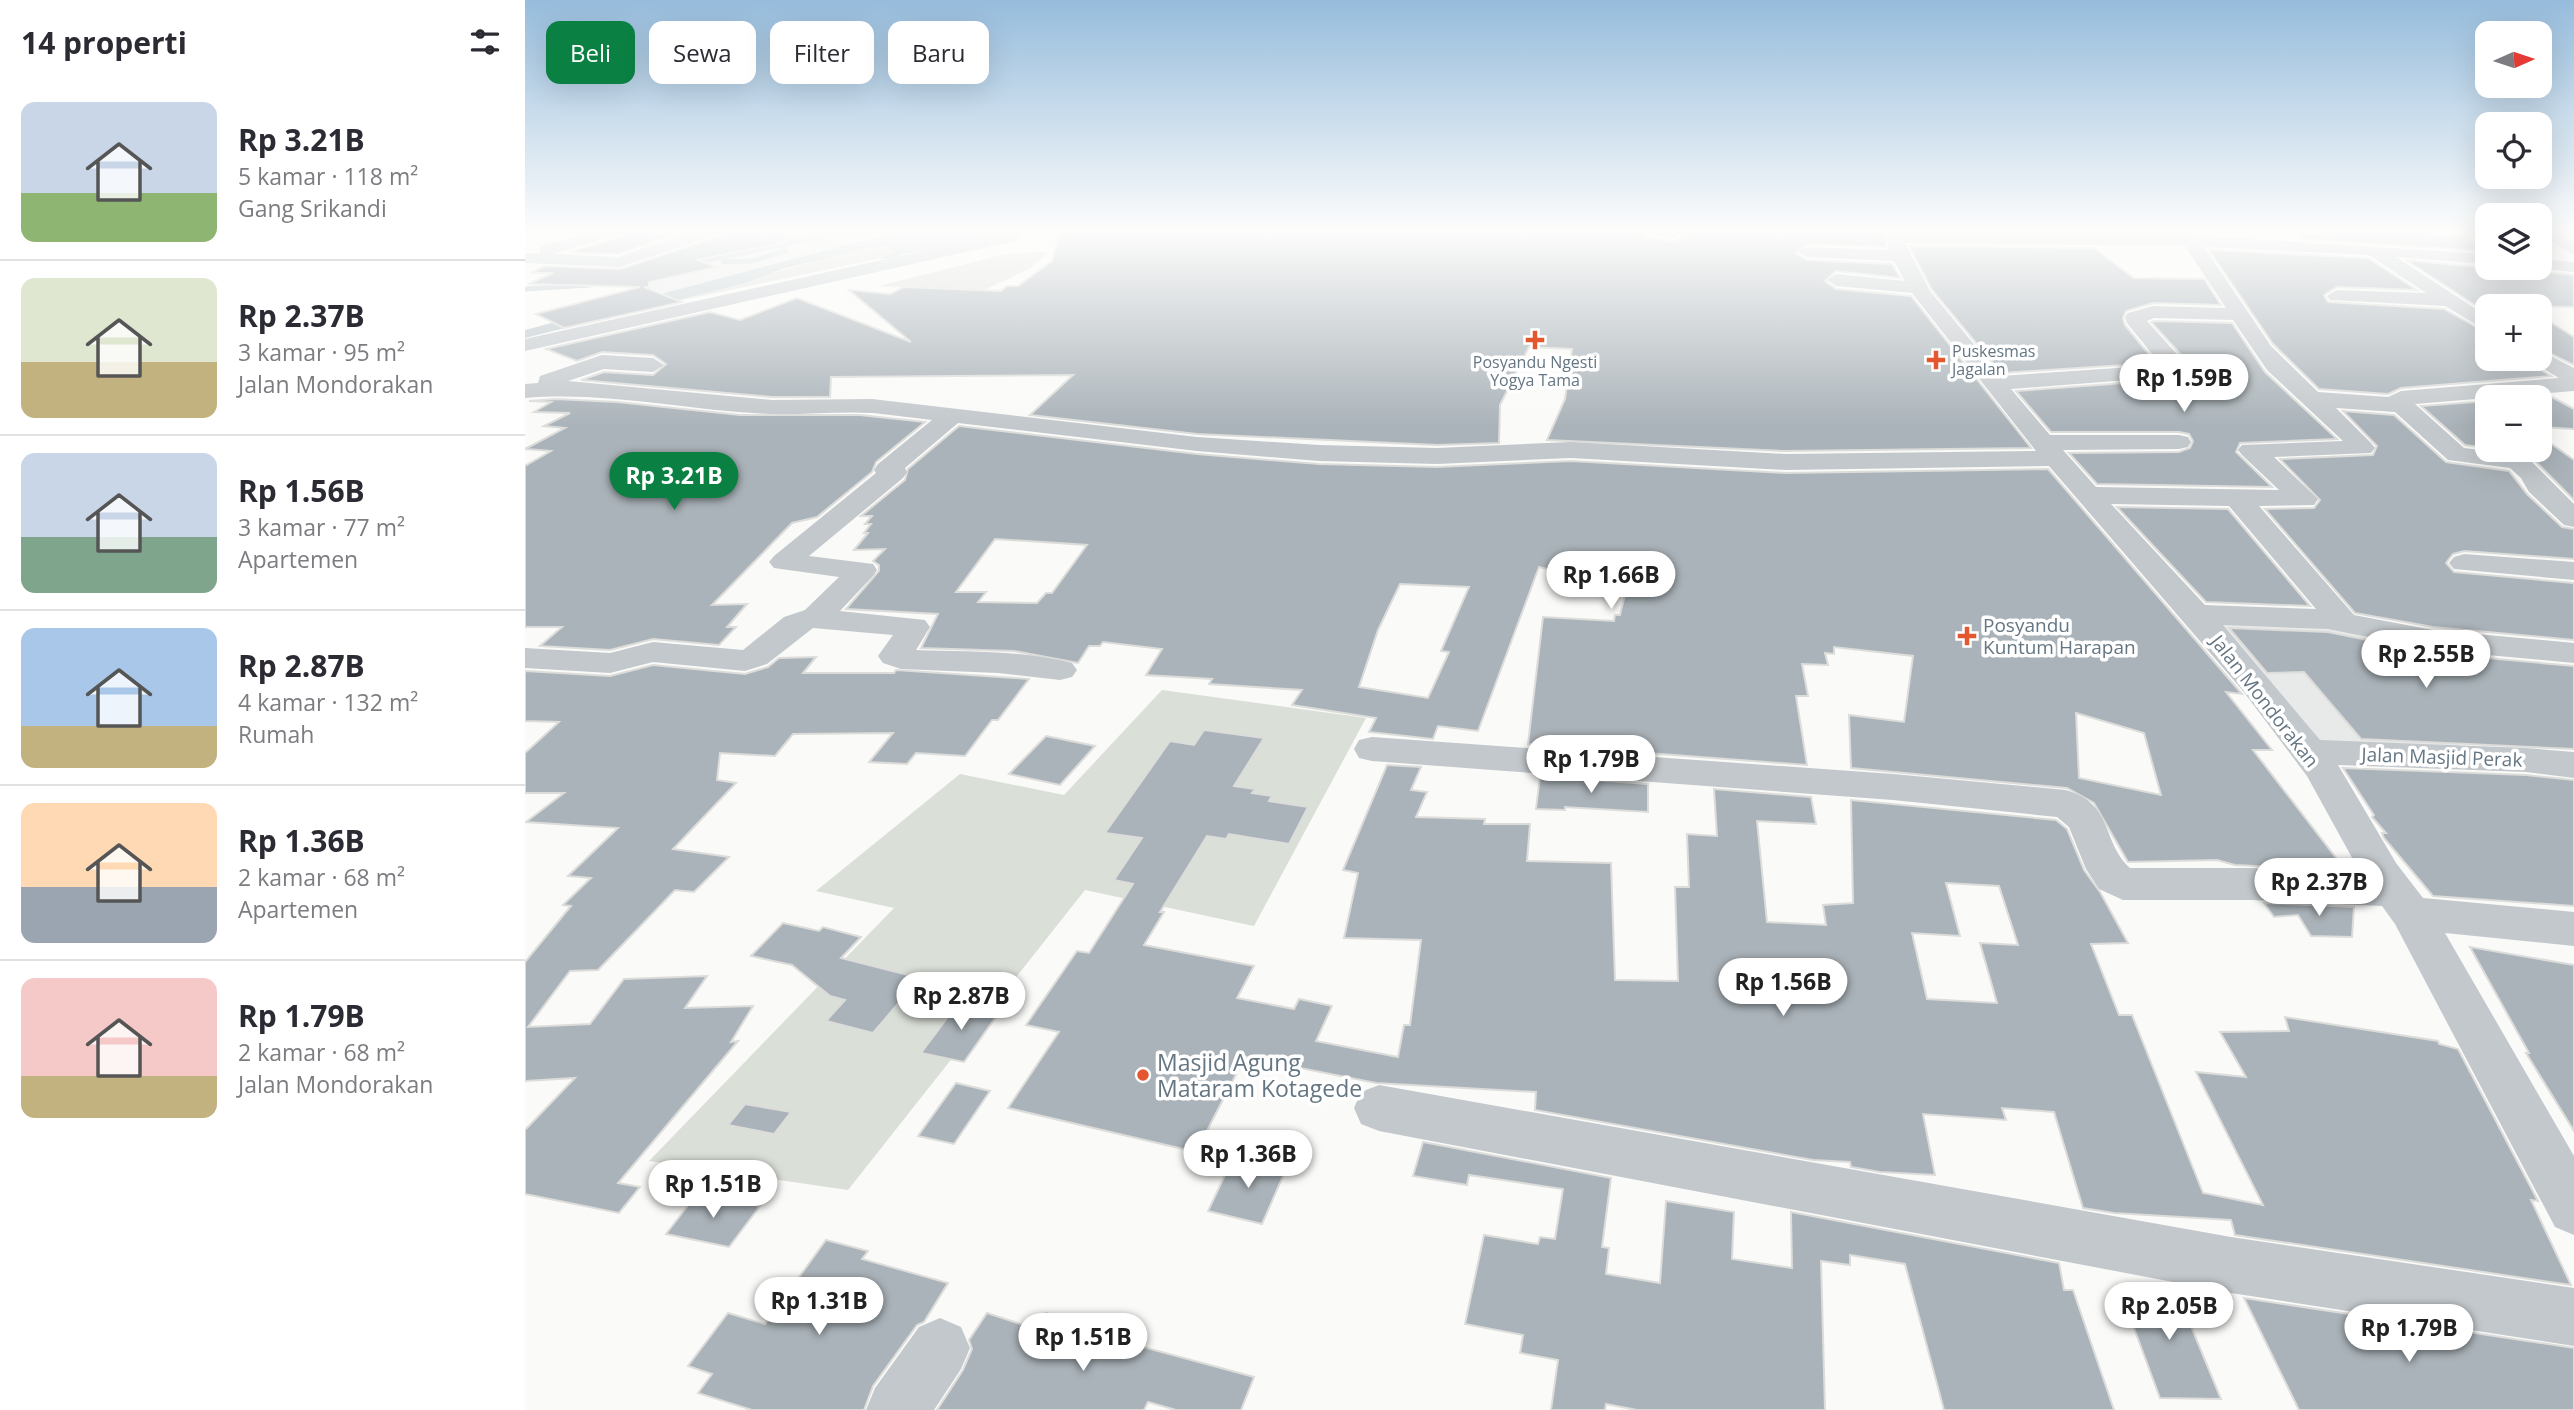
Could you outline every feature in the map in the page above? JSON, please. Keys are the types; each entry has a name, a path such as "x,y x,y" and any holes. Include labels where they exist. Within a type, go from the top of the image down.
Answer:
{"street":[{"path":"525,345 741,296"},
{"name":"Jalan Mondorakan","path":"1932,296 1995,383 2048,450 2195,614 2309,752 2401,902 2574,1208"},
{"path":"2088,495 2304,499 2251,450 2362,448 2275,365 2237,314 2228,296"},
{"path":"2337,296 2447,300"},
{"path":"2441,296 2475,318"},
{"path":"1995,383 2172,371 2173,362 2137,323 2136,317 2153,312 2237,314"},
{"path":"527,392 594,364 653,365"},
{"path":"2552,364 2571,376"},
{"path":"2571,376 2398,400 2457,455 2517,461 2532,474 2545,493 2574,519"},
{"path":"527,392 596,389 740,406 872,407 1184,442 1331,454 1437,456 1571,450 1785,462 2179,442"},
{"path":"2311,399 2402,405"},
{"path":"815,618 862,570 784,562 894,472 887,470 954,415"},
{"path":"2545,493 2574,497"},
{"path":"2238,499 2346,625"},
{"path":"2464,563 2574,571"},
{"path":"2195,614 2328,619 2346,625 2433,640 2574,653"},
{"path":"525,658 610,663 653,652 745,661 757,655 800,620 815,618 914,627 895,656 901,659 998,663 1061,670"},
{"path":"1372,749 1547,765 1838,782 2066,804 2083,813 2111,877 2123,884 2252,884 2401,902 2574,929"},
{"name":"Jalan Masjid Perak","path":"2309,752 2526,760 2574,765"},
{"path":"1379,1108 2231,1265 2574,1317"},
{"path":"897,1410 940,1348"}],"shaded area":[{"path":"654,296 694,296 525,338 525,330"},
{"path":"689,296 703,296 645,308"},
{"path":"2204,611 2354,625 2468,755 2326,753"},
{"path":"1162,690 1366,718 1254,926 1085,890 848,1190 649,1161 894,908 816,891 960,774 1064,795"}],"building":[{"path":"606,296 666,296 682,302 564,328 536,314"},
{"path":"856,296 1911,296 2031,448 1785,451 1547,440 1565,399 1572,349 1529,347 1500,405 1499,443 1437,445 1197,434 1030,415 1073,375 831,377 830,397 772,397 581,380 604,372 653,375 666,364 653,355 602,352 577,361 546,349 710,312 740,320 797,298 911,342"},
{"path":"1937,296 2215,296 2221,305 2153,303 2126,311 2123,318 2125,325 2156,363 2001,373"},
{"path":"2240,296 2324,296 2328,302 2444,309 2475,326 2475,371 2543,371 2551,376 2401,388 2388,394 2319,389 2273,344"},
{"path":"2461,296 2475,296 2475,305"},
{"path":"2552,296 2574,296 2574,307 2552,307"},
{"path":"2151,322 2232,323 2265,372 2337,439 2240,443 2236,452 2272,487 2097,484 2069,453 2179,452 2190,448 2193,441 2189,434 2179,432 2051,432 2016,391 2179,379 2186,360"},
{"path":"2552,323 2574,337 2574,365 2552,354"},
{"path":"2552,397 2574,409 2574,429 2552,428"},
{"path":"556,399 617,402 740,415 860,415 925,422 876,462 872,472 817,517 792,523 712,605 747,604 727,627 736,627 719,645 653,639 610,650 540,646 562,627 525,627 525,466 551,451 525,449 565,428 544,426 570,413 534,412 551,402 529,401"},
{"path":"2475,402 2475,446 2465,445 2421,406"},
{"path":"2343,411 2394,415 2446,462 2509,471 2527,494 2562,527 2574,529 2574,559 2464,551 2453,554 2446,563 2454,572 2574,583 2574,640 2433,627 2355,613 2265,509 2314,508 2320,500 2280,459 2373,455 2377,446"},
{"path":"959,426 1197,454 1319,464 1437,467 1571,461 1785,473 2048,469 2242,694 2226,692 2272,750 2253,750 2346,871 2235,865 2217,860 2128,862 2094,803 2067,788 1851,768 1849,715 1904,722 1913,656 1834,647 1834,654 1825,653 1828,665 1802,664 1808,696 1796,696 1807,765 1528,744 1543,617 1614,621 1615,615 1620,615 1633,563 1560,556 1555,571 1539,567 1478,731 1438,726 1433,739 1369,732 1376,718 1292,705 1302,690 1209,684 1212,679 1146,675 1162,649 1103,642 1100,646 1089,646 1078,663 1014,651 921,648 938,614 846,609 879,571 879,565 873,561 885,549 854,550 868,533 864,533 871,524 865,524 872,516 861,516 905,480 908,469","holes":["995,539 1087,545 1052,593 1046,593 1037,603 978,602 986,592 956,592","1400,584 1469,587 1441,651 1449,652 1428,698 1359,687 1378,630","2076,713 2144,733 2161,795 2079,778"]},
{"path":"2552,444 2574,460 2574,500 2536,462 2552,462"},
{"path":"2117,507 2228,509 2310,606 2206,602"},
{"path":"2229,628 2328,632 2432,653 2574,666 2574,749 2361,739 2304,672 2267,673"},
{"path":"816,657 803,673 894,673 896,670 1029,679 998,720 992,720 965,756 916,753 907,764 869,762 893,733 793,734 775,756 720,753 717,780 736,783 673,849 729,857 694,892 675,890 598,970 570,971 528,1027 590,1024 624,979 707,976 685,1008 753,1006 731,1042 738,1041 618,1183 640,1187 619,1213 525,1194 525,1130 575,1078 525,1081 525,962 571,906 563,905 591,878 568,876 618,828 526,822 564,793 525,793 525,753 559,722 525,721 525,671 610,676 653,665 745,674 768,667 779,658"},
{"path":"1204,730 1264,738 1234,786 1255,789 1252,793 1272,796 1269,801 1308,807 1289,844 1229,834 1226,839 1207,836 1160,912 1164,912 1144,945 1254,966 1237,998 1294,1009 1299,999 1332,1006 1316,1041 1398,1057 1404,1025 1410,1025 1421,940 1344,938 1358,873 1343,870 1387,765 1421,767 1411,790 1427,792 1416,817 1485,819 1484,824 1530,824 1527,861 1611,863 1615,980 1678,981 1675,887 1689,887 1687,834 1717,836 1714,789 1811,797 1816,824 1757,821 1767,922 1826,925 1823,905 1853,903 1851,800 2056,820 2067,829 2084,870 2100,892 2128,943 2091,944 2119,1015 2132,1015 2203,1193 2263,1205 2196,1072 2246,1077 2220,1032 2289,1031 2285,1017 2438,1041 2439,1044 2458,1049 2538,1201 2531,1200 2571,1285 2235,1235 2231,1220 2114,1213 2083,1208 2054,1112 2002,1108 2006,1120 1923,1114 1935,1175 1880,1172 1851,1167 1850,1162 1813,1160 1535,1110 1536,1092 1376,1083 1245,1057 1196,1152 1008,1108 1059,1032 1026,1025 1077,951 1089,953 1133,884 1114,880 1142,838 1105,833 1170,741 1194,745","holes":["1946,883 1999,886 2018,945 1980,943 1997,1003 1927,999 1912,933 1960,936"]},
{"path":"1046,736 1095,746 1060,785 1009,774"},
{"path":"2343,768 2526,775 2574,780 2574,906 2433,896 2384,838 2382,833 2386,833 2372,817 2374,815"},
{"path":"1540,776 1648,784 1648,812 1565,807 1565,810 1536,809"},
{"path":"2264,903 2354,907 2352,937 2311,936 2298,915 2274,917"},
{"path":"783,923 819,931 823,927 861,937 841,958 920,978 873,1033 826,1021 845,1000 830,996 792,965 751,956"},
{"path":"2470,947 2574,965 2574,1131 2526,1053 2529,1053"},
{"path":"959,1002 1000,1011 964,1062 921,1053"},
{"path":"956,1083 990,1091 954,1144 918,1136"},
{"path":"745,1104 791,1112 774,1134 728,1125"},
{"path":"1423,1142 1611,1178 1602,1247 1609,1248 1606,1274 1660,1283 1666,1201 1734,1212 1732,1259 1792,1268 1791,1212 2059,1263 2064,1290 2073,1290 2114,1410 1944,1410 1905,1264 1850,1255 1850,1265 1821,1261 1825,1410 1637,1410 1606,1404 1605,1410 1551,1410 1558,1360 1520,1353 1523,1335 1465,1324 1484,1235 1538,1244 1540,1237 1555,1239 1563,1189 1469,1175 1467,1185 1413,1176"},
{"path":"1234,1156 1287,1167 1262,1224 1208,1211"},
{"path":"697,1194 760,1206 729,1247 666,1234"},
{"path":"826,1240 868,1251 862,1259 948,1283 924,1322 917,1325 873,1386 864,1410 752,1410 698,1393 712,1374 688,1366 728,1313 765,1324"},
{"path":"2118,1285 2174,1285 2221,1399 2160,1398"},
{"path":"2244,1298 2574,1348 2574,1410 2299,1410"},
{"path":"987,1313 1036,1329 1046,1313 1134,1342 1132,1344 1254,1377 1241,1410 1176,1410 1148,1402 1144,1410 937,1410 963,1370 972,1349 969,1340"}],"place":[{"name":"Posyandu Ngesti Yogya Tama","path":"1535,340"},
{"name":"Puskesmas Jagalan","path":"1936,360"},
{"name":"Posyandu Kuntum Harapan","path":"1967,636"},
{"name":"Masjid Agung Mataram Kotagede","path":"1143,1075"}]}
